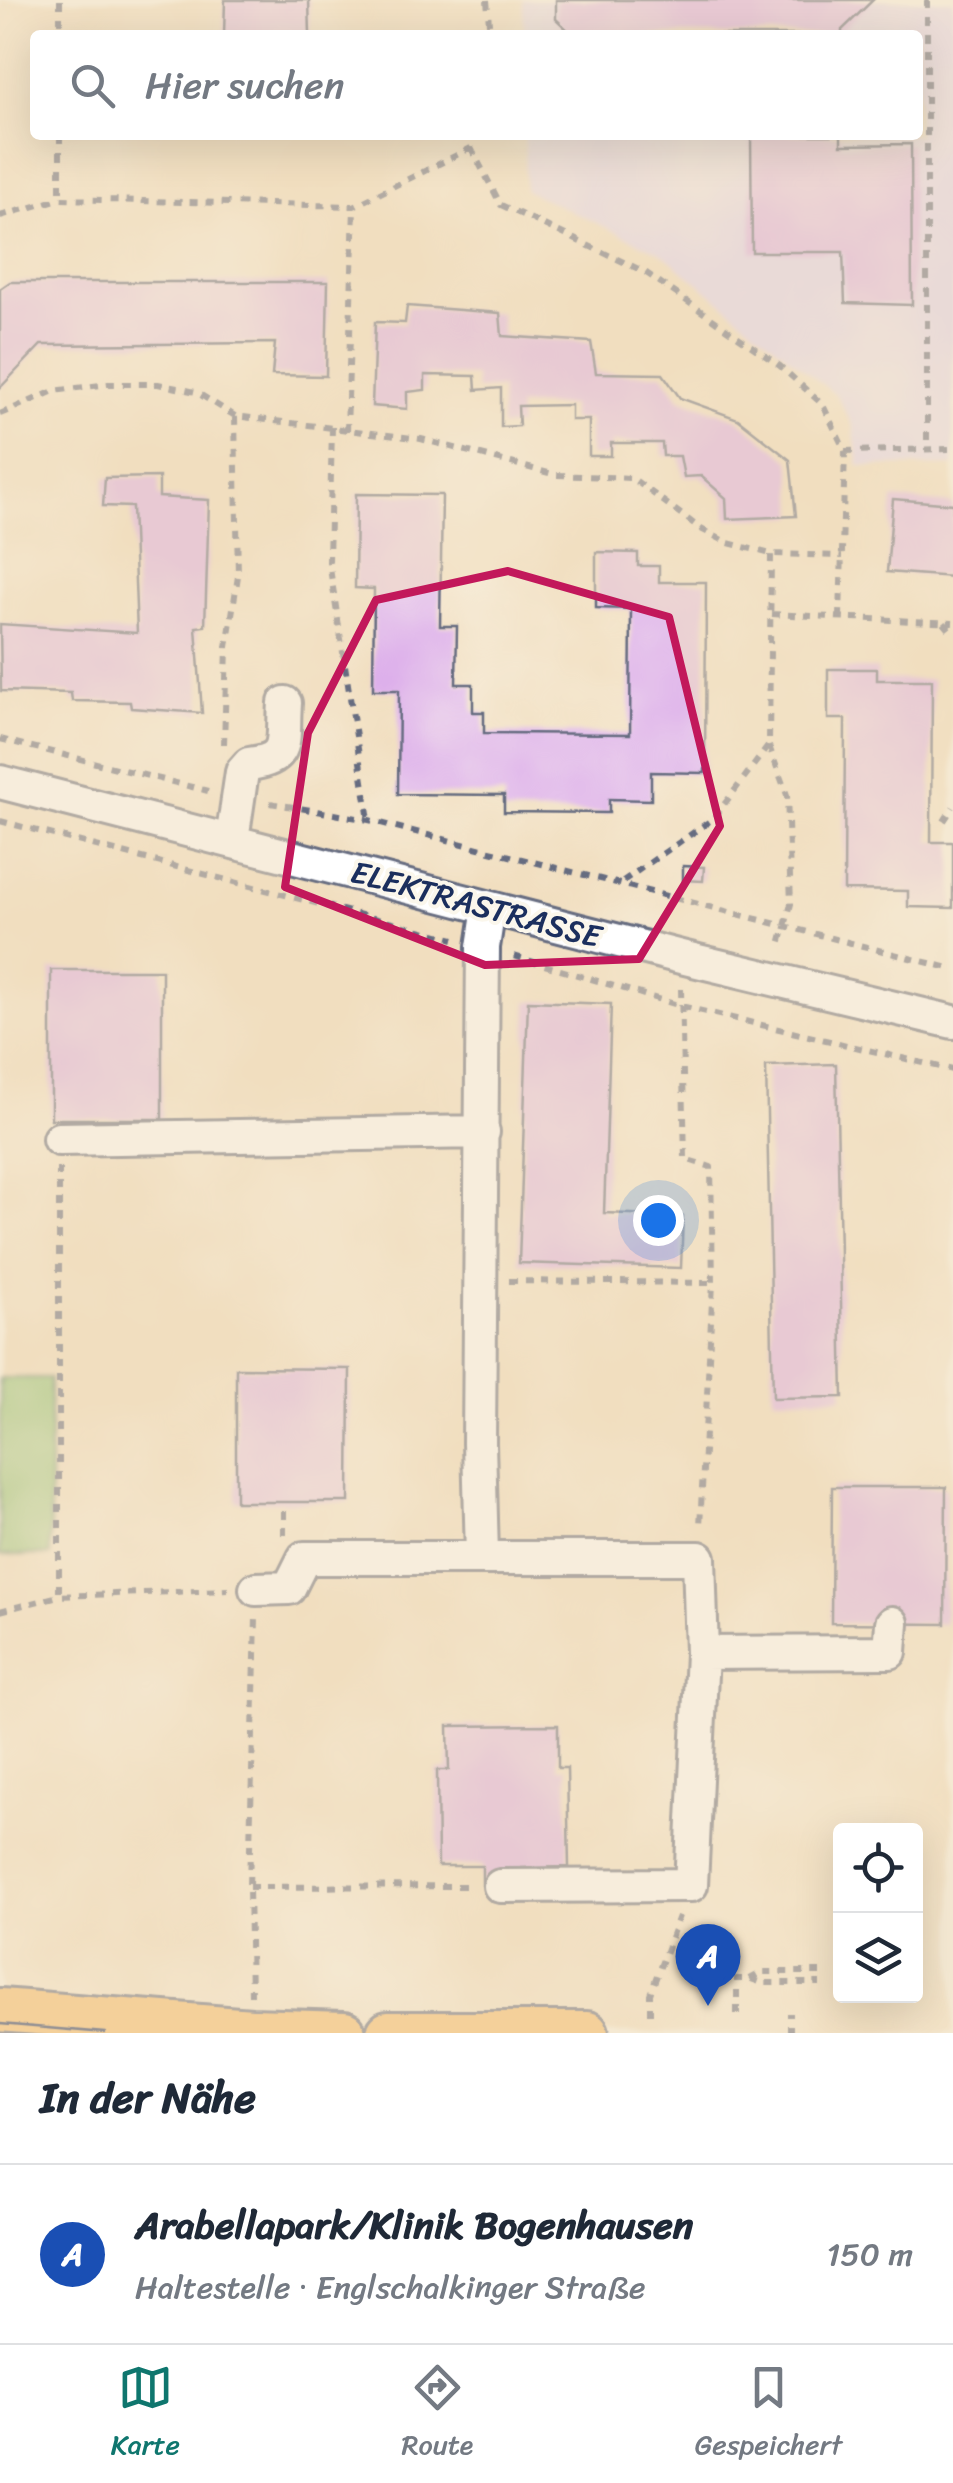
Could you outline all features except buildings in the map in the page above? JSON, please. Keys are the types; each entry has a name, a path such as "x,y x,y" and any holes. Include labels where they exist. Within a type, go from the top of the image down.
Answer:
{"main road":[{"path":"0,2010 251,2030 344,2033"},
{"path":"388,2033 587,2033"}],"street":[{"path":"232,840 230,796 244,767 278,756 282,749 284,703"},
{"name":"ELEKTRASTRASSE","path":"0,782 953,1022"},
{"path":"482,1556 484,947 489,908"},
{"path":"58,1139 483,1132"},
{"path":"256,1589 290,1588 304,1558 699,1558 702,1653 691,1885 500,1886"},
{"path":"702,1653 890,1652 892,1623"}],"path":[{"path":"60,0 60,30"},
{"path":"487,0 490,30"},
{"path":"928,0 928,450"},
{"path":"60,140 60,199"},
{"path":"472,140 471,148 501,205 644,272 780,366 823,405 845,451 840,617"},
{"path":"0,216 60,199 354,206 471,148"},
{"path":"347,431 354,206"},
{"path":"0,414 54,391 158,384 196,392 235,416 421,439 556,475 632,478 702,530 728,543 771,554 842,556"},
{"path":"230,796 226,647 238,576 235,416"},
{"path":"332,427 329,562 369,820"},
{"path":"845,451 953,449"},
{"path":"771,554 769,744 787,795 791,904 771,976"},
{"path":"772,614 953,623"},
{"path":"943,622 953,634"},
{"path":"0,739 230,796 369,820 953,969"},
{"path":"622,882 713,819 769,744"},
{"path":"944,821 953,807"},
{"path":"681,1006 685,1159 712,1167 712,1282 699,1558"},
{"path":"58,1139 58,1596"},
{"path":"481,1281 712,1282"},
{"path":"0,1611 58,1596 256,1589 251,1997"},
{"path":"650,2014 650,1994 691,1885"},
{"path":"250,1887 500,1886"},
{"path":"750,1979 763,1972 820,1972"},
{"path":"736,2014 736,1979 820,1983"},
{"path":"790,2014 790,2033"}],"highlighted area":[{"path":"508,571 669,617 720,826 639,959 485,965 285,887 308,733 376,600"}],"shaded area":[{"path":"523,0 953,0 953,466 859,466 853,426 837,396 660,252 525,190 525,140 923,140 923,30 524,30"}],"green space":[{"path":"0,1378 50,1378 50,1555 0,1555"}],"tram line":[{"path":"0,2024 105,2033"}],"place":[{"name":"Arabellapark/Klinik Bogenhausen","path":"708,2006"}]}
